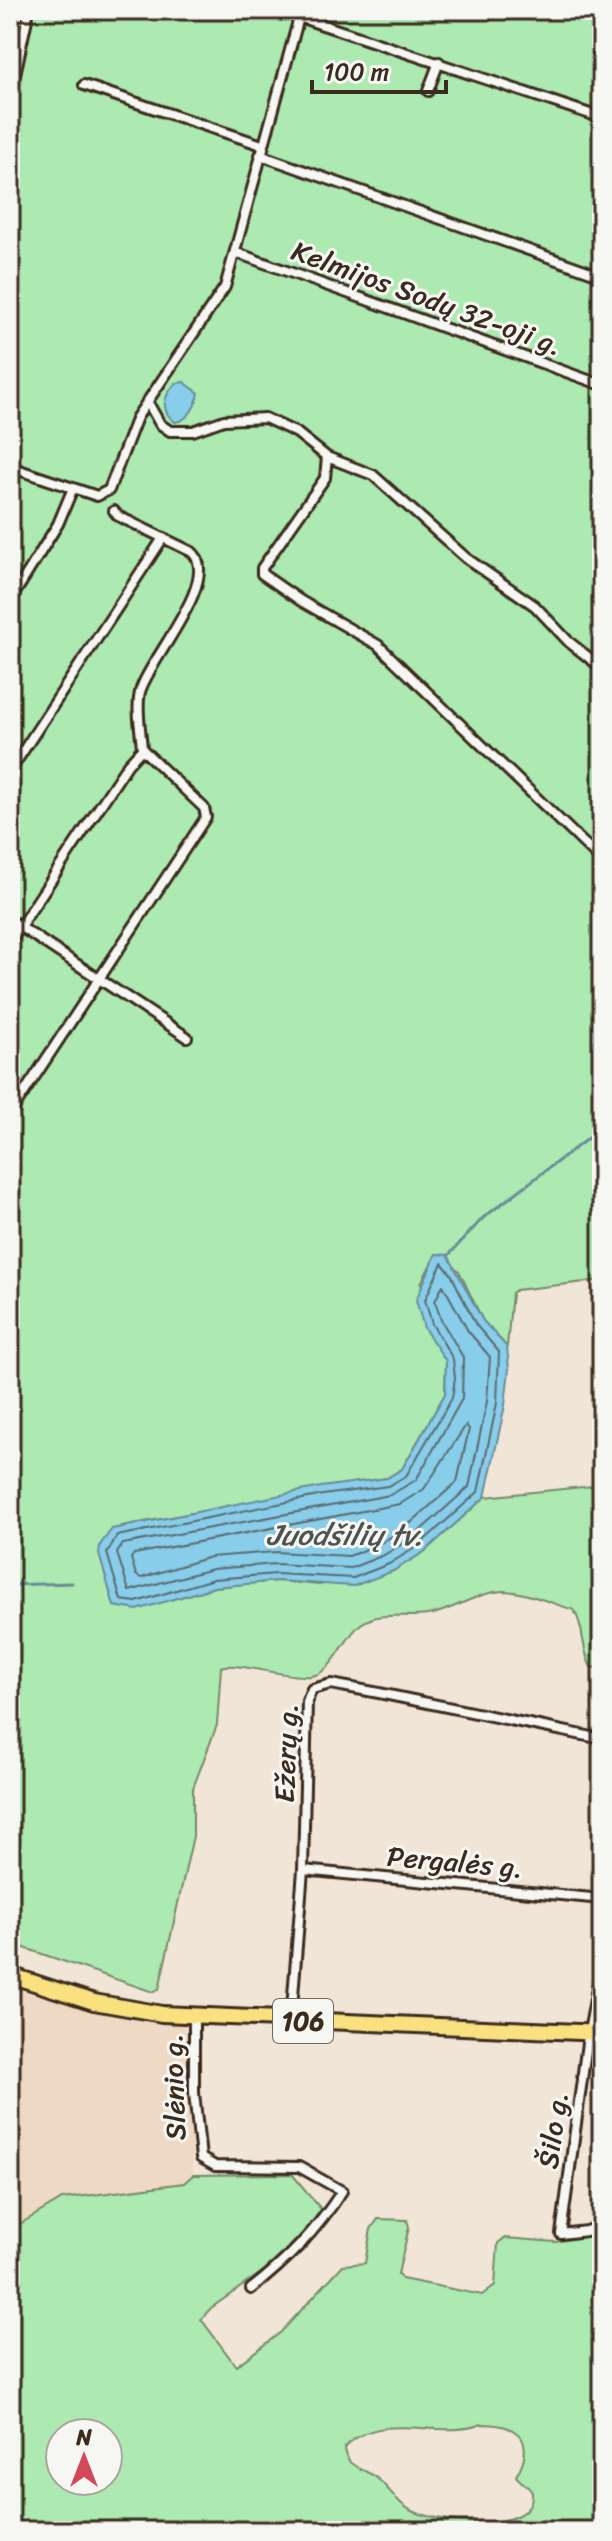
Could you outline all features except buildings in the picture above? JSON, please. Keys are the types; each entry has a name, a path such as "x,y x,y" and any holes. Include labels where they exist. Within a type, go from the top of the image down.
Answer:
{"main road":[{"name":"106","path":"10,1975 94,2002 194,2017 596,2032"}],"street":[{"path":"11,93 29,10"},
{"path":"278,10 299,13 602,118"},
{"path":"595,10 602,12"},
{"path":"10,467 104,495 113,482 132,426 225,287 237,253 261,150 299,13"},
{"path":"428,91 439,62"},
{"path":"84,85 602,276"},
{"name":"Kelmijos Sodų 32-oji g.","path":"237,253 602,385"},
{"path":"147,401 160,424 170,431 193,431 224,420 265,418 297,433 327,457 373,475 466,558 535,606 569,642 602,668"},
{"path":"327,457 325,478 262,568 262,574 301,601 378,645 602,861"},
{"path":"10,601 58,524 73,488"},
{"path":"10,1114 206,817 204,808 142,749 140,693 194,594 201,572 196,556 114,511"},
{"path":"10,771 163,538"},
{"path":"10,942 128,764 142,749"},
{"path":"10,920 187,1037"},
{"name":"Ežerų g.","path":"291,2021 303,1870 307,1701 316,1686 331,1684 602,1739"},
{"name":"Pergalės g.","path":"303,1870 602,1899"},
{"name":"Šilo g.","path":"602,1961 596,2032 561,2234 586,2231 602,2225"},
{"name":"Slėnio g.","path":"194,2017 194,2093 201,2158 215,2166 299,2167 342,2191 322,2222 292,2257 251,2289"}],"shaded area":[{"path":"10,1979 115,2013 148,2020 185,2022 193,2175 184,2183 62,2199 10,2230"}],"green space":[{"path":"10,10 602,10 602,1280 516,1290 512,1293 507,1347 483,1321 459,1271 436,1254 421,1283 446,1361 445,1394 402,1469 387,1478 122,1526 177,1598 214,1587 277,1581 319,1585 393,1571 424,1552 485,1497 602,1485 602,1669 591,1667 574,1610 530,1595 503,1591 486,1594 433,1614 369,1620 355,1630 326,1668 311,1676 238,1666 221,1667 217,1725 193,1788 193,1836 159,1989 153,1992 10,1943"},
{"path":"292,2174 321,2209 292,2251 211,2308 201,2319 236,2366 281,2332 343,2265 365,2263 371,2229 378,2219 407,2220 409,2227 398,2274 402,2279 482,2295 495,2285 498,2243 505,2238 556,2242 602,2233 602,2531 10,2531 10,2230 62,2199 184,2183 193,2175","holes":["495,2425 520,2436 525,2453 516,2476 532,2493 528,2507 517,2516 500,2521 459,2521 410,2510 374,2476 354,2466 345,2454 344,2448 359,2436 375,2430"]}],"water":[{"path":"184,382 199,393 191,412 175,422 167,413 165,402 176,383"},
{"name":"Juodšilių tv.","path":"436,1254 448,1255 483,1321 507,1347 509,1369 505,1405 485,1497 424,1552 393,1571 354,1586 277,1581 214,1587 137,1610 114,1606 99,1554 100,1545 112,1529 321,1487 387,1478 402,1469 445,1394 446,1361 424,1328 416,1300"}],"waterway":[{"path":"448,1256 483,1218 591,1136 602,1123"},
{"path":"10,1585 72,1583"}]}
